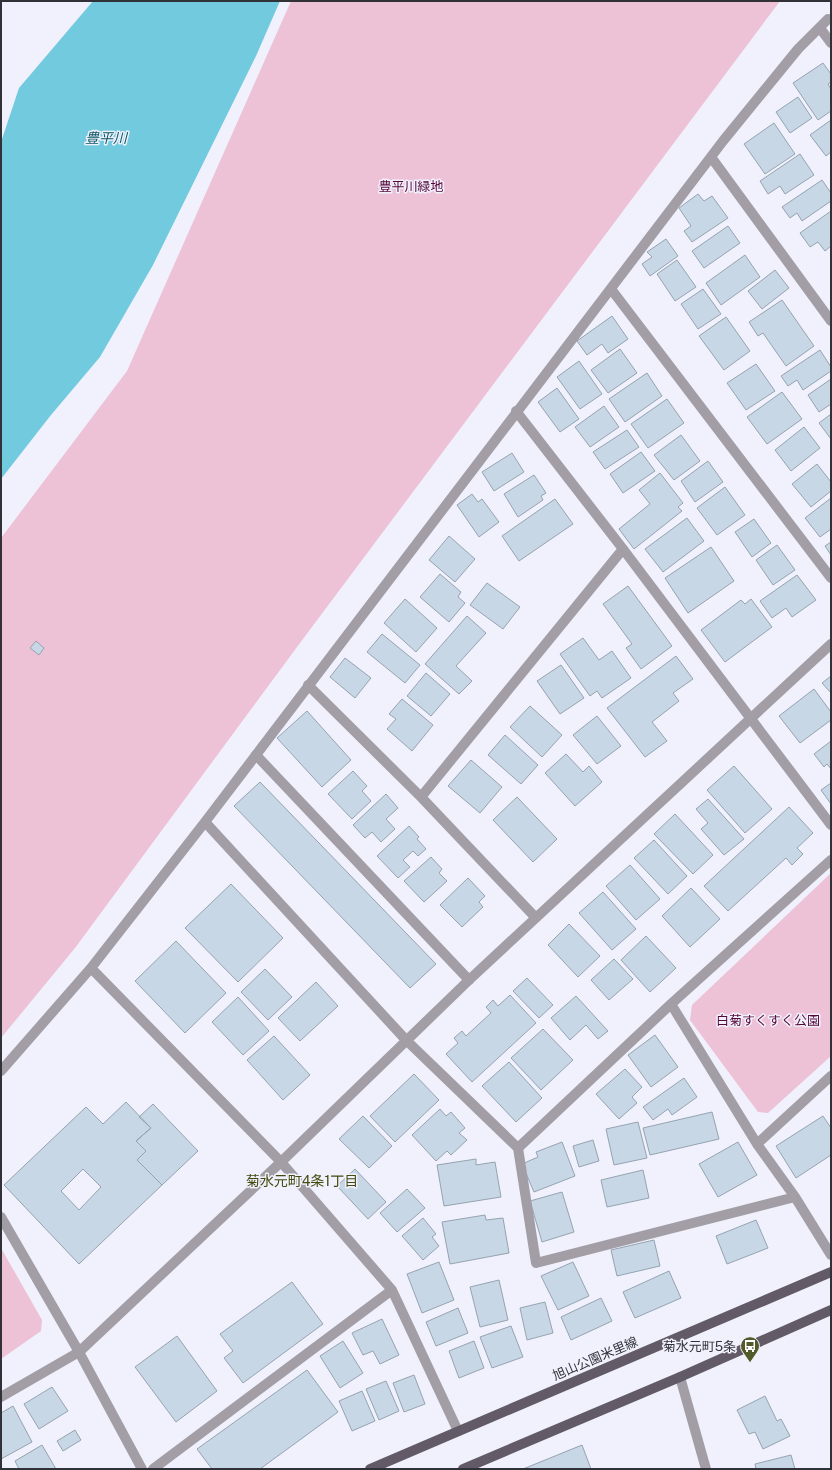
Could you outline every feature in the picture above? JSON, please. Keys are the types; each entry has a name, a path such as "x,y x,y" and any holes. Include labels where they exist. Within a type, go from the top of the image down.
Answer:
{"main road":[{"name":"旭山公園米里線","path":"370,1469 831,1272"},
{"path":"463,1469 680,1377 831,1310"}],"street":[{"path":"1,1071 91,968 205,822 711,157 798,49 828,19"},
{"path":"820,28 831,42"},
{"path":"711,157 831,321"},
{"path":"611,289 831,578"},
{"path":"516,412 623,550 831,825"},
{"path":"421,797 623,550"},
{"path":"1,1397 79,1352 281,1162 469,980 831,644"},
{"path":"308,685 421,797 536,918"},
{"path":"256,755 469,980"},
{"path":"205,822 406,1040 518,1148 536,1263 795,1197"},
{"path":"518,1148 671,1004 831,860"},
{"path":"91,968 281,1162 392,1290 458,1431"},
{"path":"671,1004 757,1144 795,1197 831,1255"},
{"path":"757,1144 831,1076"},
{"path":"1,1217 79,1352 142,1469"},
{"path":"153,1469 392,1290"},
{"path":"680,1377 706,1469"}],"green space":[{"name":"豊平川緑地","path":"291,1 780,1 297,647 75,948 1,1038 1,538 127,371"},
{"name":"白菊すくすく公園","path":"831,873 831,1056 768,1113 758,1112 690,1020 692,1005"},
{"path":"1,1248 42,1320 41,1331 1,1359"}],"water":[{"name":"豊平川","path":"93,1 280,1 256,56 153,265 100,357 51,415 1,479 1,142 19,88"}],"building":[{"path":"823,63 831,74 831,82 828,84 831,89 831,111 818,120 793,83"},
{"path":"798,97 812,118 790,133 776,112"},
{"path":"831,120 831,152 826,156 810,135"},
{"path":"774,123 795,154 765,174 744,144"},
{"path":"800,154 814,175 785,194 780,186 768,194 760,181"},
{"path":"822,180 831,193 831,201 802,221 797,213 790,218 782,207"},
{"path":"698,194 704,201 712,196 728,218 692,242 684,231 691,226 679,208"},
{"path":"831,211 831,246 825,251 818,242 810,247 800,233"},
{"path":"728,226 740,243 704,268 692,251"},
{"path":"666,239 678,256 650,276 642,264 652,257 647,252"},
{"path":"745,255 760,277 721,305 706,283"},
{"path":"677,260 696,287 675,301 657,274"},
{"path":"775,270 789,288 762,309 748,291"},
{"path":"703,289 721,314 698,329 681,304"},
{"path":"782,300 814,346 786,366 763,333 758,336 749,322"},
{"path":"612,316 628,339 608,353 602,344 587,355 577,341"},
{"path":"726,317 750,351 724,370 699,336"},
{"path":"620,349 637,373 608,393 591,370"},
{"path":"820,350 831,367 831,371 803,390 797,380 788,386 781,376"},
{"path":"579,361 602,394 580,409 557,377"},
{"path":"756,364 775,391 746,410 727,383"},
{"path":"647,373 662,396 625,422 609,399"},
{"path":"831,379 831,404 819,412 808,395"},
{"path":"557,388 579,419 560,432 538,402"},
{"path":"782,392 802,419 767,444 747,417"},
{"path":"667,399 684,423 648,448 631,424"},
{"path":"604,406 619,427 590,447 575,427"},
{"path":"831,414 831,439 819,423"},
{"path":"804,427 820,448 791,471 775,450"},
{"path":"627,430 639,447 605,469 593,452"},
{"path":"681,435 700,461 674,480 654,455"},
{"path":"641,452 655,471 623,493 610,474"},
{"path":"512,453 524,472 494,491 482,472"},
{"path":"708,461 723,482 695,502 681,481"},
{"path":"817,464 831,482 831,491 811,507 792,484"},
{"path":"660,473 683,503 678,507 682,511 634,549 619,529 650,504 639,490"},
{"path":"534,475 546,493 541,496 543,500 518,517 504,494"},
{"path":"725,487 745,515 717,535 697,508"},
{"path":"472,494 478,502 482,499 499,522 479,537 457,505"},
{"path":"831,498 831,529 820,537 805,518"},
{"path":"555,499 573,524 519,561 502,536"},
{"path":"687,518 704,541 663,572 645,549"},
{"path":"754,519 771,543 752,557 735,532"},
{"path":"449,536 475,559 455,582 429,560"},
{"path":"831,542 831,555 825,546"},
{"path":"777,545 795,570 773,585 756,560"},
{"path":"711,547 734,581 688,613 665,578"},
{"path":"440,574 461,592 458,597 465,603 449,622 420,597"},
{"path":"797,575 816,600 792,617 786,608 772,618 760,601"},
{"path":"487,583 520,607 503,629 470,605"},
{"path":"628,586 672,646 641,669 626,648 632,644 603,604"},
{"path":"405,599 437,628 416,652 384,623"},
{"path":"751,599 772,627 725,662 701,630 741,600 745,604"},
{"path":"467,616 486,633 456,666 472,681 459,694 425,664"},
{"path":"382,634 420,665 405,683 367,652"},
{"path":"583,638 599,660 612,651 631,678 602,698 597,691 590,696 560,654"},
{"path":"36,641 44,648 39,655 30,648"},
{"path":"676,656 693,679 673,693 679,701 652,722 667,741 645,757 607,708"},
{"path":"345,658 371,678 355,698 330,677"},
{"path":"561,665 584,698 560,714 537,681"},
{"path":"426,673 450,694 431,716 407,696"},
{"path":"831,676 831,693 822,683"},
{"path":"814,689 831,712 831,720 800,743 779,716"},
{"path":"402,699 433,725 412,751 387,729 396,719 389,714"},
{"path":"530,706 562,735 542,757 510,727"},
{"path":"307,711 351,760 322,787 277,738"},
{"path":"597,716 621,746 597,764 573,735"},
{"path":"505,735 538,765 521,784 488,755"},
{"path":"831,741 831,769 827,764 824,767 814,754"},
{"path":"566,754 583,772 589,766 602,782 575,806 545,773"},
{"path":"471,760 502,787 480,813 448,786"},
{"path":"734,766 772,809 745,833 707,790"},
{"path":"353,771 367,786 362,791 371,801 352,819 328,794"},
{"path":"260,782 436,964 410,988 234,806"},
{"path":"831,783 831,804 821,790"},
{"path":"386,794 398,808 386,819 395,829 381,842 372,832 365,838 353,825"},
{"path":"517,797 557,839 533,862 493,820"},
{"path":"708,799 744,839 724,855 701,829 708,823 696,809"},
{"path":"789,807 813,833 797,848 803,854 792,865 786,858 728,911 704,886"},
{"path":"675,814 713,855 693,874 654,834"},
{"path":"409,826 419,837 417,839 426,849 418,856 413,851 403,860 410,867 398,878 377,856"},
{"path":"654,840 687,876 668,894 634,858"},
{"path":"431,857 442,869 439,873 447,881 424,902 404,881"},
{"path":"630,865 660,899 636,920 606,886"},
{"path":"468,878 485,896 479,902 483,907 462,927 440,905"},
{"path":"231,884 283,938 238,982 185,928"},
{"path":"691,888 720,919 690,947 662,916"},
{"path":"603,892 636,929 612,950 579,913"},
{"path":"569,924 600,956 578,977 548,945"},
{"path":"646,936 676,968 650,992 621,960"},
{"path":"176,941 226,993 185,1033 135,981"},
{"path":"614,959 633,979 609,1000 591,980"},
{"path":"265,969 292,997 268,1020 241,992"},
{"path":"527,978 553,1005 539,1018 513,991"},
{"path":"316,982 338,1006 300,1041 278,1018"},
{"path":"510,995 536,1023 472,1082 446,1054 458,1043 454,1038 462,1031 466,1036 491,1013 486,1007 493,1000 498,1006"},
{"path":"576,996 608,1031 598,1039 586,1025 570,1040 551,1018"},
{"path":"238,997 269,1031 243,1055 212,1022"},
{"path":"543,1029 573,1060 541,1090 511,1058"},
{"path":"655,1035 678,1067 651,1087 628,1055"},
{"path":"274,1036 310,1075 283,1100 247,1060"},
{"path":"509,1062 542,1098 516,1122 482,1086"},
{"path":"625,1069 642,1087 632,1097 637,1103 619,1119 596,1094"},
{"path":"414,1074 439,1100 395,1142 370,1116"},
{"path":"684,1078 697,1097 672,1115 668,1109 653,1120 643,1107"},
{"path":"126,1102 151,1128 136,1141 146,1151 137,1160 162,1185 79,1264 4,1185 86,1107 103,1124","holes":["83,1169 101,1187 79,1210 61,1191"]},
{"path":"153,1104 198,1151 162,1185 137,1160 146,1151 136,1141 151,1128 139,1117"},
{"path":"440,1109 446,1116 451,1112 465,1128 459,1133 467,1140 451,1155 447,1151 436,1161 412,1135"},
{"path":"712,1112 719,1139 650,1155 643,1128"},
{"path":"363,1116 392,1146 369,1168 339,1139"},
{"path":"823,1116 831,1128 831,1155 796,1178 776,1146"},
{"path":"638,1122 647,1158 614,1165 606,1129"},
{"path":"593,1140 599,1161 579,1167 573,1146"},
{"path":"562,1142 575,1176 534,1192 522,1164 538,1157 536,1152"},
{"path":"738,1142 757,1175 718,1197 699,1164"},
{"path":"476,1159 476,1165 495,1162 501,1197 444,1206 437,1165"},
{"path":"355,1169 386,1202 368,1219 337,1186"},
{"path":"643,1170 649,1198 607,1207 601,1180"},
{"path":"407,1189 425,1208 397,1232 380,1213"},
{"path":"562,1192 574,1232 542,1242 530,1201"},
{"path":"485,1215 486,1220 503,1218 509,1253 450,1264 442,1222"},
{"path":"423,1218 436,1234 432,1237 439,1246 423,1260 402,1236"},
{"path":"756,1220 768,1248 727,1264 716,1236"},
{"path":"654,1240 660,1266 617,1276 611,1250"},
{"path":"439,1262 454,1300 422,1313 407,1274"},
{"path":"573,1262 589,1296 558,1310 541,1276"},
{"path":"669,1271 681,1298 635,1318 623,1292"},
{"path":"499,1280 508,1320 480,1327 470,1287"},
{"path":"292,1282 323,1324 243,1383 224,1358 233,1351 220,1334"},
{"path":"601,1298 612,1321 571,1340 561,1317"},
{"path":"545,1302 553,1333 527,1340 520,1308"},
{"path":"458,1308 468,1333 436,1346 426,1322"},
{"path":"382,1319 399,1355 380,1364 373,1351 363,1355 352,1333"},
{"path":"511,1326 523,1357 492,1368 480,1337"},
{"path":"177,1336 217,1391 176,1422 135,1367"},
{"path":"343,1341 363,1373 340,1388 320,1356"},
{"path":"474,1341 484,1368 459,1378 449,1351"},
{"path":"307,1370 338,1412 260,1469 212,1469 197,1449"},
{"path":"414,1375 425,1404 404,1412 393,1383"},
{"path":"386,1381 399,1411 379,1420 366,1389"},
{"path":"52,1387 68,1411 39,1429 24,1404"},
{"path":"362,1391 375,1421 352,1431 339,1401"},
{"path":"765,1396 777,1421 781,1419 790,1436 763,1449 755,1432 749,1434 737,1410"},
{"path":"13,1406 32,1442 1,1459 1,1413"},
{"path":"75,1430 81,1440 63,1451 57,1441"},
{"path":"42,1445 56,1469 19,1469 15,1461"},
{"path":"582,1445 591,1469 523,1469"},
{"path":"791,1455 795,1469 756,1469 755,1464"}],"place":[{"name":"菊水元町5条","path":"750,1363"}],"district":[{"name":"菊水元町4条1丁目","path":"302,1181"}]}
